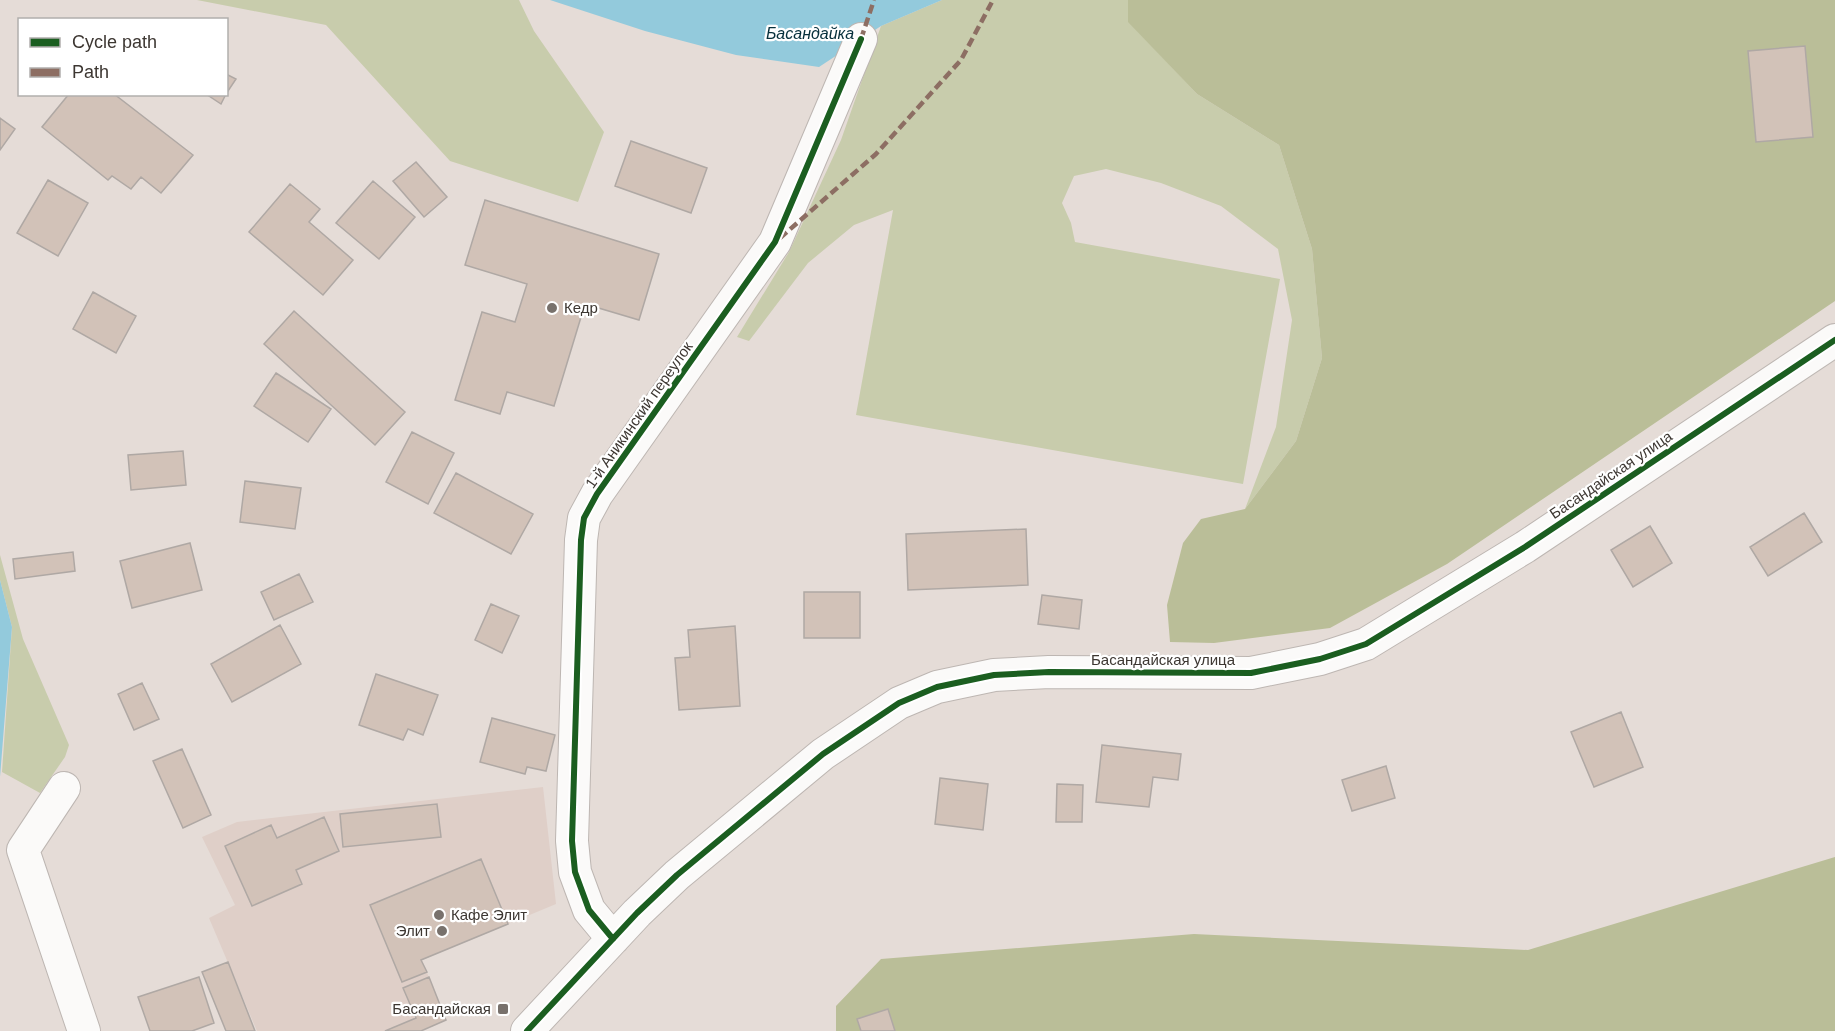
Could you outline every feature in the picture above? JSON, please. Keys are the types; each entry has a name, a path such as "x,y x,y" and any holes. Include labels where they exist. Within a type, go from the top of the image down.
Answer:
{"street":[{"name":"1-й Аникинский переулок","path":"614,939 590,910 575,872 572,841 581,540 584,518 597,495 775,242 861,39"},
{"name":"Басандайская улица","path":"527,1031 677,875 823,754 899,704 937,687 994,675 1049,672 1251,673 1320,659 1366,644 1525,547 1835,340"},
{"path":"64,788 23,850 84,1031"}],"shaded area":[{"path":"543,787 556,904 422,960 446,1020 421,1031 257,1031 209,918 235,905 202,837 237,822"}],"green space":[{"path":"197,0 519,0 534,31 604,132 578,202 450,161 326,25"},
{"path":"942,0 1128,0 1129,22 1197,94 1279,145 1312,249 1322,358 1296,441 1245,509 1276,427 1292,320 1278,249 1221,206 1161,183 1106,169 1074,176 1062,203 1071,223 1075,242 1280,279 1243,484 856,415 893,210 854,225 808,263 749,341 737,337 789,252 841,140 881,26"},
{"path":"1128,0 1835,0 1835,301 1447,564 1330,628 1214,643 1170,642 1167,605 1183,543 1201,519 1245,509 1296,441 1322,358 1312,249 1279,145 1197,94 1128,22"},
{"path":"0,555 23,639 69,745 65,757 40,793 2,772 12,627 0,580"},
{"path":"1835,857 1835,1031 836,1031 836,1006 881,959 1194,934 1528,950"}],"water":[{"name":"Басандайка","path":"550,0 942,0 881,26 819,67 736,55 645,31"},
{"path":"0,580 12,627 0,777"}],"building":[{"path":"1805,46 1813,137 1756,142 1748,51"},
{"path":"228,75 236,79 228,91"},
{"path":"67,96 117,96 193,155 161,193 141,177 131,189 112,176 108,180 42,127"},
{"path":"209,96 225,96 221,104"},
{"path":"0,118 15,129 0,150"},
{"path":"631,141 707,168 691,213 615,186"},
{"path":"416,162 447,197 424,217 393,181"},
{"path":"48,180 88,203 58,256 17,233"},
{"path":"373,181 415,217 379,259 336,223"},
{"path":"290,184 320,209 309,222 353,260 323,295 249,232"},
{"name":"Кедр","path":"485,200 659,254 639,320 585,304 554,406 507,392 500,414 455,400 482,312 515,322 527,284 465,265"},
{"path":"93,292 136,316 116,353 73,329"},
{"path":"294,311 405,412 375,445 264,344"},
{"path":"276,373 331,409 308,442 254,406"},
{"path":"412,432 454,453 428,504 386,482"},
{"path":"183,451 186,485 131,490 128,455"},
{"path":"456,473 533,514 511,554 434,513"},
{"path":"245,481 301,488 295,529 240,522"},
{"path":"1804,513 1822,542 1768,576 1750,547"},
{"path":"1650,526 1672,563 1633,587 1611,550"},
{"path":"1026,529 1028,585 908,590 906,534"},
{"path":"190,543 202,590 132,608 120,561"},
{"path":"73,552 75,571 15,579 13,559"},
{"path":"299,574 313,602 274,620 261,592"},
{"path":"804,592 860,592 860,638 804,638"},
{"path":"1042,595 1082,600 1079,629 1038,624"},
{"path":"491,604 519,616 502,653 475,640"},
{"path":"280,625 301,664 232,702 211,664"},
{"path":"735,626 740,706 679,710 675,658 690,657 688,630"},
{"path":"376,674 438,695 423,735 408,729 403,740 359,725"},
{"path":"142,683 159,719 134,730 118,694"},
{"path":"1621,712 1643,767 1594,787 1571,732"},
{"path":"492,718 555,735 546,771 527,767 525,774 480,762"},
{"path":"1102,745 1181,754 1178,780 1153,777 1149,807 1096,802"},
{"path":"182,749 211,815 183,828 153,761"},
{"path":"1386,766 1395,798 1352,811 1342,780"},
{"path":"940,778 988,784 983,830 935,824"},
{"path":"1057,784 1083,785 1082,822 1056,822"},
{"path":"437,804 441,837 343,847 340,814"},
{"path":"324,817 339,851 296,870 302,884 252,906 225,846 271,825 277,838"},
{"name":"Кафе Элит","path":"481,859 508,924 421,960 427,972 402,982 370,905"},
{"path":"228,962 255,1031 226,1031 202,972"},
{"path":"199,977 214,1023 192,1031 150,1031 138,997"},
{"path":"429,977 446,1020 421,1031 385,1031 416,1018 403,988"},
{"path":"888,1009 895,1031 861,1031 857,1019"}],"marked path":[{"path":"861,39 874,0"},
{"path":"780,238 876,154 961,60 993,0"}],"cycle path":[{"path":"613,939 589,910 575,872 572,841 581,540 584,518 597,494 775,242 861,39"},
{"path":"527,1031 637,913 677,875 823,754 899,703 937,687 994,675 1049,672 1251,673 1320,659 1366,644 1525,547 1835,340"}],"place":[{"name":"Кедр","path":"552,308"},
{"name":"Кафе Элит","path":"439,915"},
{"name":"Элит","path":"442,931"},
{"name":"Басандайская","path":"503,1009"}]}
